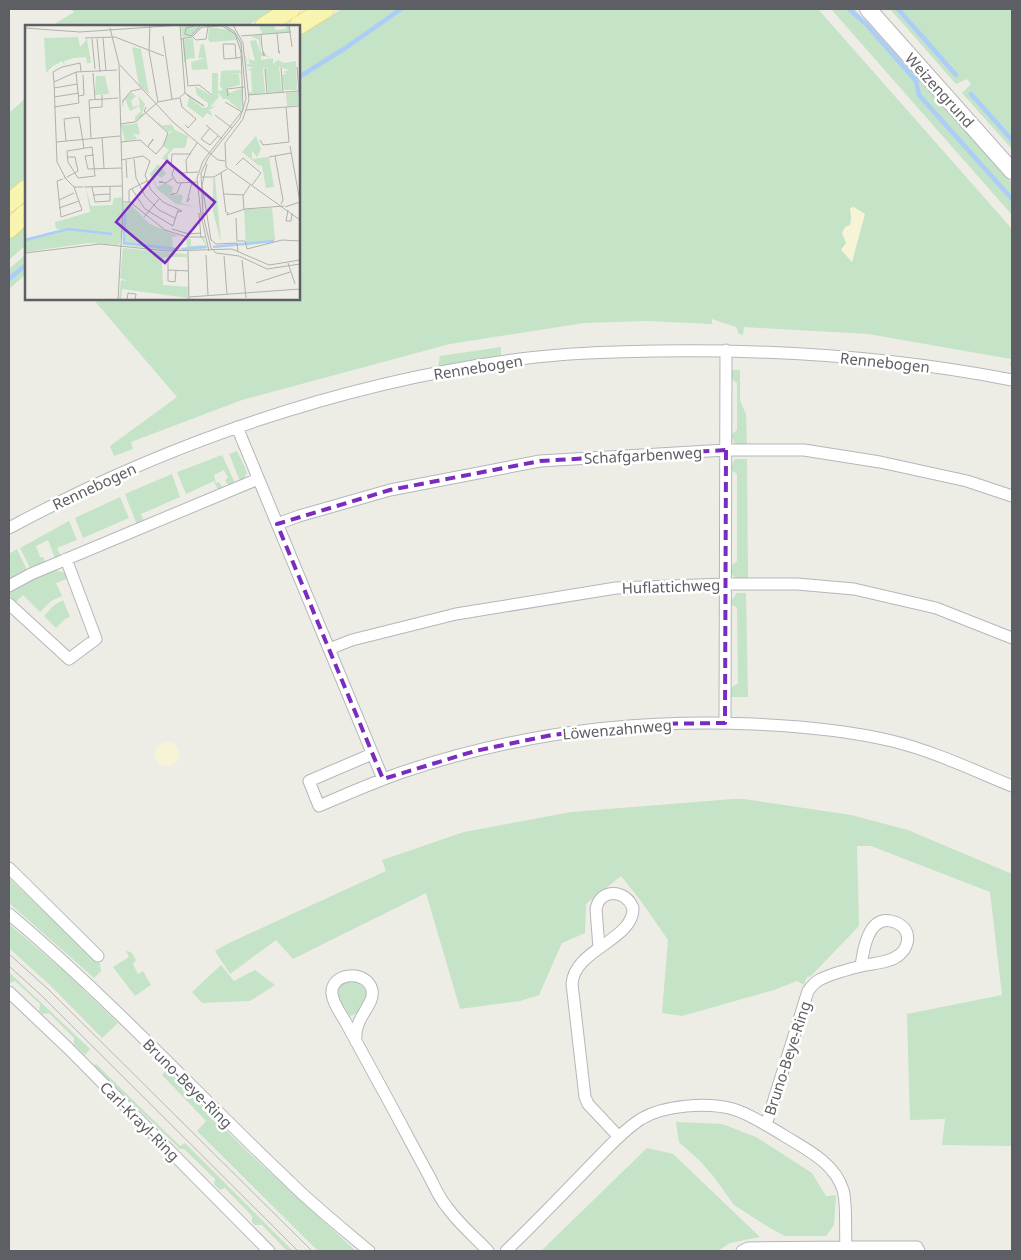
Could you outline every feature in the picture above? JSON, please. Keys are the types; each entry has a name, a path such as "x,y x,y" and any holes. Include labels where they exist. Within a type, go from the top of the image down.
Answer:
{"main road":[{"path":"266,25 291,9"},
{"path":"300,25 325,9"},
{"name":"Weizengrund","path":"868,9 1012,171"},
{"path":"9,203 25,190"},
{"path":"9,229 25,214"}],"street":[{"name":"Rennebogen","path":"9,528 112,477 237,427 333,397 397,381 521,359 604,352 726,350 871,358 924,364 1012,380"},
{"path":"725,723 726,350"},
{"path":"237,427 383,779"},
{"name":"Schafgarbenweg","path":"277,524 390,490 540,461 726,450 804,450 880,462 967,481 1012,496"},
{"path":"9,586 31,574 258,479"},
{"path":"9,604 69,659 96,638 66,559"},
{"name":"Huflattichweg","path":"329,649 352,640 465,612 616,588 724,584 798,584 854,589 936,608 1012,638"},
{"name":"Löwenzahnweg","path":"372,754 309,781 319,806 383,779 475,751 552,735 649,724 725,723 807,728 891,741 920,749 1012,786"},
{"path":"9,868 98,956"},
{"path":"599,948 597,904 604,895 612,893 621,894 632,903 632,918 627,926 599,948 577,969 573,976 572,984 585,1097 588,1104 619,1137"},
{"name":"Bruno-Beye-Ring","path":"9,914 48,947 128,1022 290,1183 369,1251"},
{"name":"Bruno-Beye-Ring","path":"766,1125 808,991 817,980 900,955 906,948 908,939 906,931 902,926 887,920 880,922 871,929 861,966"},
{"path":"356,1042 359,1018 371,1000 372,992 370,984 364,979 351,975 339,980 332,990 334,1001 356,1042 446,1207 488,1251"},
{"name":"Carl-Krayl-Ring","path":"9,992 68,1048 269,1251"},
{"name":"Bruno-Beye-Ring","path":"506,1251 619,1137 642,1119 670,1107 715,1106 734,1109 766,1125 814,1154 827,1165 837,1176 844,1191 846,1247"},
{"path":"742,1251 748,1248 846,1247 917,1247 919,1251"}],"highlighted area":[{"path":"726,450 725,723 649,724 552,735 475,751 383,779 277,524 390,490 540,461"}],"green space":[{"path":"71,9 274,9 249,25 53,25 74,12"},
{"path":"342,9 818,9 1012,229 1012,366 1010,366 1011,359 868,334 744,327 743,335 739,334 736,327 712,319 712,324 646,321 584,323 450,344 242,400 131,442 133,449 114,456 110,446 177,397 94,300 300,300 300,35"},
{"path":"831,9 854,9 932,91 1012,183 1012,215"},
{"path":"890,9 1012,9 1012,149 962,93 971,84 967,79 956,84"},
{"path":"25,99 25,179 9,192 9,113"},
{"path":"25,223 25,246 9,260 9,238"},
{"path":"25,255 25,275 9,289 9,269"},
{"path":"501,347 501,357 438,366 440,356"},
{"path":"730,370 740,370 740,400 746,414 747,445 735,444 731,435 737,430 737,383 731,378"},
{"path":"237,451 247,472 244,479 240,481 229,454"},
{"path":"222,455 235,483 229,486 225,480 228,478 224,470 214,475 216,483 219,482 223,488 218,490 214,481 186,494 177,472"},
{"path":"735,459 747,459 748,580 737,580 731,573 731,566 737,561 737,474 730,469"},
{"path":"172,474 180,497 141,514 144,521 137,525 125,494"},
{"path":"120,497 129,518 83,538 75,518"},
{"path":"69,521 77,540 57,548 61,556 55,558 48,540 36,546 40,557 43,557 46,563 30,568 20,548"},
{"path":"17,549 27,570 9,579 9,554"},
{"path":"55,570 66,573 69,578 56,583 62,596 51,601 40,612 23,595 15,603 11,599 9,591"},
{"path":"737,593 746,593 748,697 731,697 732,687 738,683 737,608 731,604"},
{"path":"63,600 70,617 65,619 56,628 44,616 53,606"},
{"path":"733,799 851,815 908,830 1012,874 1012,1146 942,1145 945,1119 910,1120 907,1014 1002,995 990,892 871,846 857,846 859,926 811,976 807,977 804,985 797,981 774,990 682,1016 662,1013 668,940 621,876 586,904 585,933 562,943 539,995 520,1001 460,1009 426,893 293,959 276,940 230,974 215,951 386,871 382,860 464,832 571,812"},
{"path":"9,878 100,964 101,971 94,978 9,903"},
{"path":"9,924 64,971 118,1023 102,1038 52,987 9,948"},
{"path":"126,951 131,952 136,960 133,964 138,974 143,971 151,985 135,996 113,967 129,957"},
{"path":"221,965 234,981 255,970 275,985 250,1001 202,1003 192,992"},
{"path":"9,972 90,1049 85,1055 74,1044 74,1038 49,1013 43,1014 39,1011 40,1004 15,981 9,982"},
{"path":"349,980 358,982 366,990 362,1006 354,1015 350,1016 340,1001 338,992 339,988"},
{"path":"96,1064 180,1146 185,1143 293,1251 287,1251 262,1225 255,1225 252,1222 252,1216 225,1188 220,1190 214,1184 215,1179 184,1149 180,1149 94,1066"},
{"path":"166,1071 252,1156 356,1251 318,1251 197,1131 206,1121 162,1075"},
{"path":"676,1122 722,1124 756,1137 812,1173 826,1196 836,1195 834,1225 826,1236 785,1236 734,1205 714,1177 679,1142"},
{"path":"647,1148 673,1154 760,1237 730,1243 718,1251 541,1251"}],"sand":[{"path":"854,207 865,214 852,262 841,250 846,243 842,233 845,227 850,225 850,208"},
{"path":"167,742 172,743 178,749 178,759 172,765 167,766 162,765 156,759 155,754 156,749 162,743"}],"waterway":[{"path":"300,76 344,49 401,9"},
{"path":"849,9 866,24 916,81 919,95 1012,199"},
{"path":"898,9 956,75"},
{"path":"971,94 1012,140"},
{"path":"9,279 25,266"}],"tram line":[{"path":"9,954 48,989 312,1251"},
{"path":"9,966 42,996 298,1251"}]}
